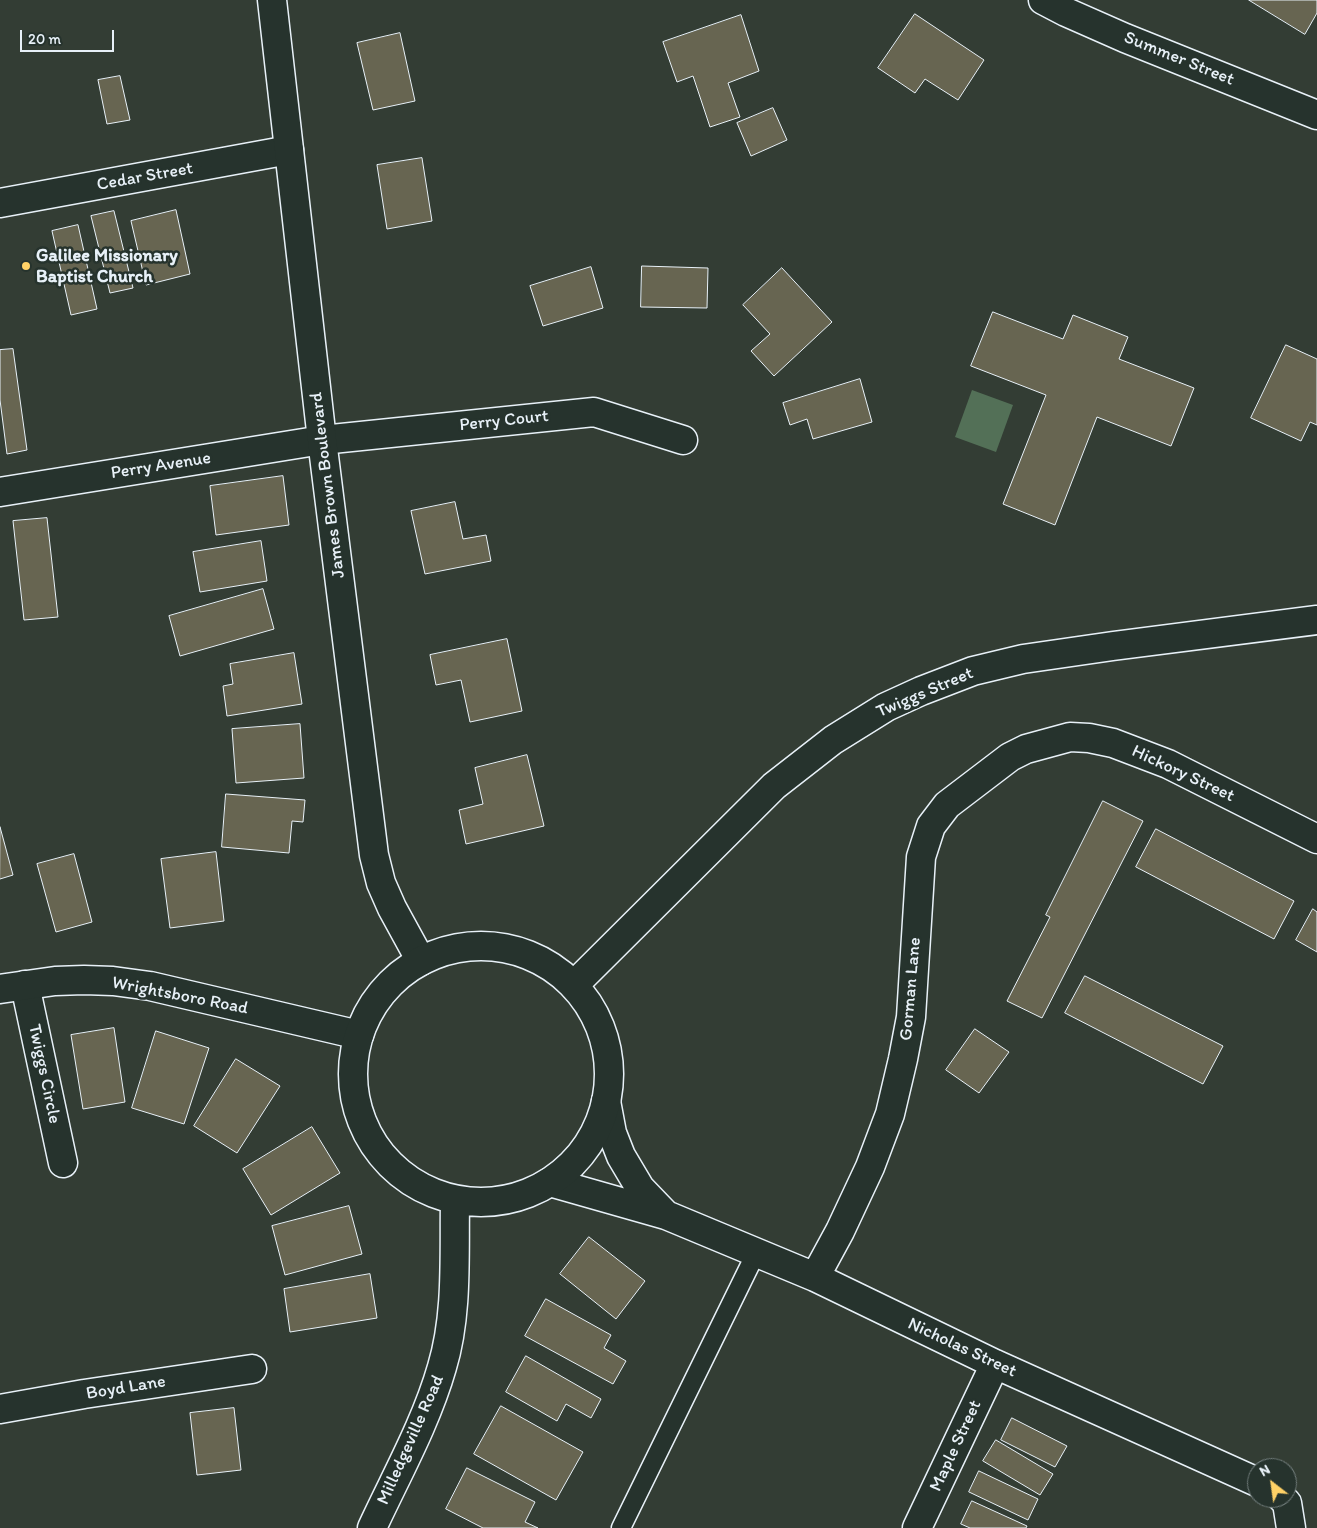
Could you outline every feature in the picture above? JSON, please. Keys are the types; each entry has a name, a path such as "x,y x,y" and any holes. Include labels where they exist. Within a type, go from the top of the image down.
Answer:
{"street":[{"name":"James Brown Boulevard","path":"272,0 322,440 374,855 381,883 392,908 421,961"},
{"name":"Summer Street","path":"1043,0 1108,30 1317,115"},
{"name":"Cedar Street","path":"0,203 289,150"},
{"name":"Perry Court","path":"322,440 594,412 682,440"},
{"name":"Perry Avenue","path":"0,492 322,440"},
{"name":"Twiggs Street","path":"574,985 774,786 833,740 886,707 973,671 1023,659 1317,620"},
{"name":"Hickory Street","path":"1043,744 1070,737 1089,738 1113,743 1168,764 1317,839"},
{"name":"Gorman Lane","path":"815,1277 840,1231 870,1167 890,1114 911,1017 920,865 931,826 947,805 1010,758 1026,749 1043,744"},
{"path":"502,947 541,960 574,985 597,1019 609,1060 606,1101 595,1133 576,1160 550,1182 521,1196 488,1202 455,1200 415,1185 382,1157 361,1120 352,1078 358,1035 372,1005 394,980 421,961 460,948 502,947"},
{"name":"Wrightsboro Road","path":"12,987 55,981 84,980 113,981 150,986 358,1035"},
{"name":"Twiggs Circle","path":"12,987 63,1162"},
{"name":"Nicholas Street","path":"606,1101 612,1133 621,1156 640,1188 666,1215"},
{"name":"Nicholas Street","path":"550,1182 666,1215 815,1277 995,1364 1247,1477"},
{"name":"Milledgeville Road","path":"372,1528 426,1413 442,1367 452,1320 455,1200"},
{"name":"Maple Street","path":"917,1528 995,1364"},
{"name":"Boyd Lane","path":"0,1409 84,1394 252,1369"}],"lane":[{"path":"621,1528 756,1253"}],"green space":[{"path":"972,390 1013,405 996,452 955,437"}],"building":[{"path":"1249,0 1317,0 1317,13 1305,34"},
{"path":"915,14 984,60 958,100 925,79 915,93 878,68"},
{"path":"741,15 759,71 728,83 740,117 710,127 693,76 677,82 663,42"},
{"path":"400,33 415,101 373,110 357,43"},
{"path":"120,76 130,120 107,124 98,80"},
{"path":"773,108 787,140 751,156 737,123"},
{"path":"422,158 432,221 387,229 377,165"},
{"path":"176,210 190,274 146,285 131,221"},
{"path":"114,211 133,288 110,293 91,216"},
{"path":"78,225 97,309 71,315 52,231"},
{"path":"642,266 708,268 707,308 641,307"},
{"path":"591,267 603,308 543,326 530,286"},
{"path":"782,268 832,322 774,376 751,351 770,334 743,305"},
{"path":"993,312 1063,339 1073,315 1128,337 1119,359 1194,388 1171,446 1097,417 1055,525 1003,504 1046,395 971,366"},
{"path":"1286,345 1317,359 1317,425 1310,422 1301,441 1251,418"},
{"path":"13,349 27,450 7,454 0,400 0,350"},
{"path":"860,379 872,422 813,439 807,419 790,425 783,403"},
{"path":"283,476 289,525 216,535 210,486"},
{"path":"455,502 463,539 486,535 491,561 425,574 411,511"},
{"path":"47,518 58,617 24,620 13,521"},
{"path":"261,541 267,581 200,592 193,552"},
{"path":"263,589 274,629 180,656 169,616"},
{"path":"507,639 522,711 470,722 461,680 436,685 430,655"},
{"path":"294,653 302,704 227,716 223,686 233,684 230,664"},
{"path":"300,724 304,778 236,783 232,729"},
{"path":"527,755 544,826 466,844 459,810 483,804 475,768"},
{"path":"226,794 305,800 303,822 292,821 289,853 222,847"},
{"path":"1103,801 1143,821 1042,1018 1007,1001 1050,917 1046,915"},
{"path":"0,827 13,875 0,879"},
{"path":"1156,829 1294,901 1274,939 1136,867"},
{"path":"216,852 224,921 170,928 161,859"},
{"path":"74,854 92,922 56,932 37,864"},
{"path":"1313,909 1317,912 1317,952 1296,940"},
{"path":"1085,976 1223,1046 1203,1084 1065,1013"},
{"path":"114,1028 125,1102 83,1109 71,1035"},
{"path":"975,1029 1009,1052 979,1093 946,1070"},
{"path":"156,1031 209,1048 184,1124 132,1108"},
{"path":"236,1059 280,1086 237,1153 194,1126"},
{"path":"312,1127 340,1173 271,1215 243,1169"},
{"path":"349,1206 362,1254 285,1275 272,1226"},
{"path":"589,1237 645,1281 616,1319 560,1274"},
{"path":"370,1274 377,1318 290,1332 284,1289"},
{"path":"546,1299 611,1335 604,1348 626,1361 613,1384 525,1336"},
{"path":"526,1356 601,1399 591,1418 566,1404 557,1421 506,1392"},
{"path":"501,1406 583,1452 556,1500 474,1454"},
{"path":"234,1408 241,1470 197,1475 190,1413"},
{"path":"1012,1418 1067,1446 1055,1467 1001,1440"},
{"path":"996,1440 1053,1474 1040,1495 983,1461"},
{"path":"467,1468 535,1502 525,1522 538,1528 483,1528 446,1509"},
{"path":"979,1471 1038,1499 1028,1520 969,1492"},
{"path":"972,1501 1027,1526 1026,1528 970,1528 961,1524"}],"place":[{"name":"Galilee Missionary Baptist Church","path":"26,266"}]}
